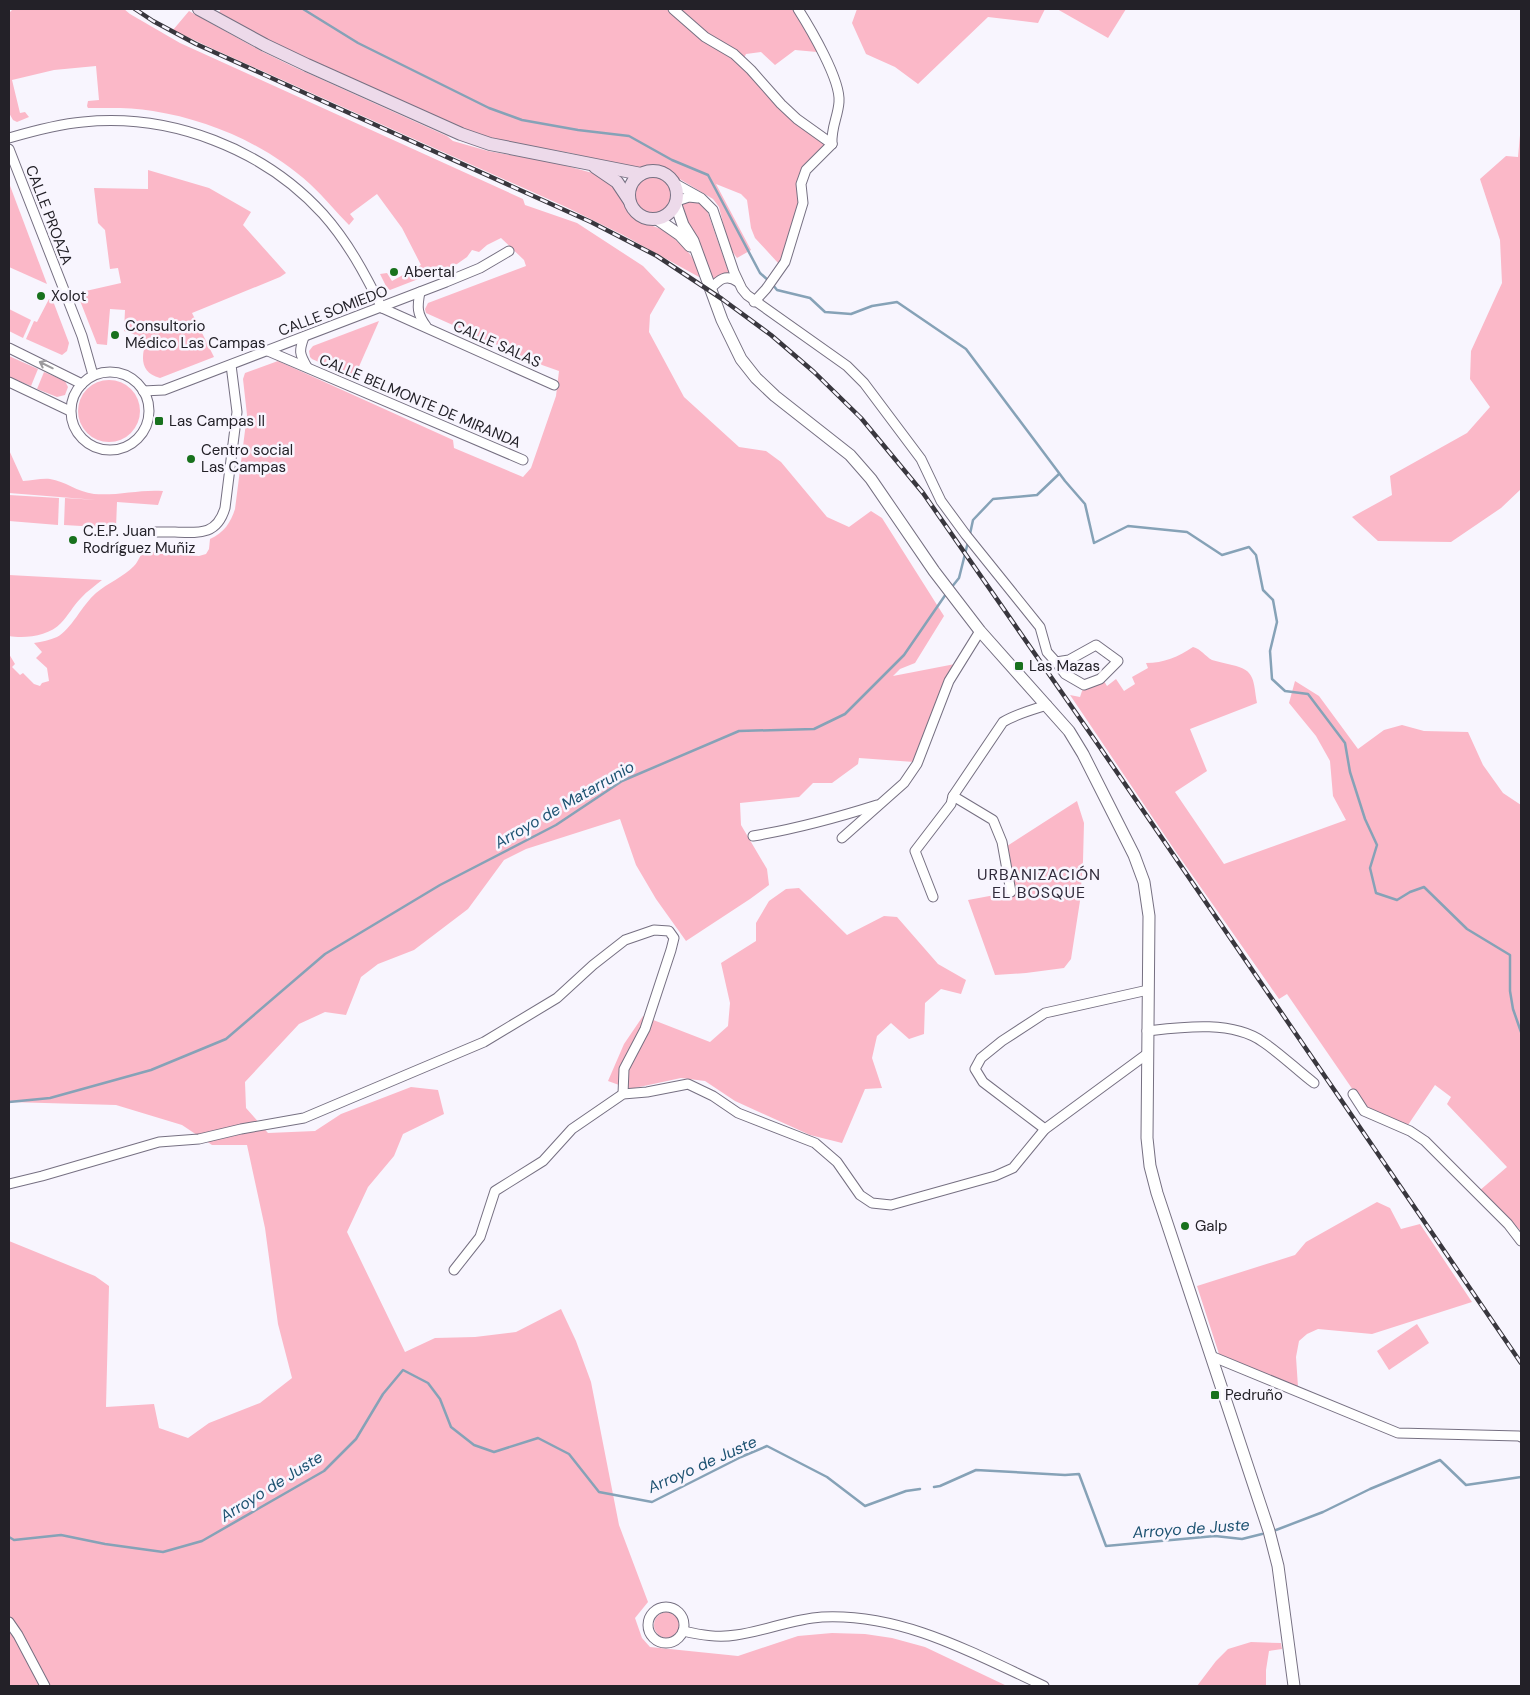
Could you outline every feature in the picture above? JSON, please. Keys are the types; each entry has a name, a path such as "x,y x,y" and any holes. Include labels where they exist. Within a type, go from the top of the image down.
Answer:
{"main road":[{"path":"199,9 265,45 461,134 490,144 641,174"},
{"path":"584,162 617,182 633,209 639,215 647,218 665,216 676,203 674,183 662,173 648,171 633,181 629,191 629,200"}],"street":[{"path":"673,9 706,37 734,54 792,114 832,144"},
{"path":"754,302 766,289 785,262 803,203 801,184 806,170 832,144 831,131 839,102 838,89 816,37 798,9"},
{"path":"9,138 72,123 118,121 169,127 198,135 226,146 256,160 284,179 323,214 358,261 382,308"},
{"name":"CALLE PROAZA","path":"9,149 82,336 94,375"},
{"path":"674,183 701,198 713,210 742,290 754,302 846,366 864,384 921,459 941,501 973,544 1040,626 1046,652 1065,674 1084,685 1100,679 1118,661 1096,645 1069,660 1056,662"},
{"path":"701,198 689,197 676,203 683,225 693,240 710,289 741,359 756,378 775,396 850,455 871,479 980,632 1069,730 1084,754 1134,855 1144,882 1149,916 1147,1138 1150,1166 1157,1193 1266,1522 1278,1566 1294,1686"},
{"path":"657,218 680,235 697,256"},
{"name":"CALLE SOMIEDO","path":"148,402 164,390 382,308 480,268 508,251"},
{"path":"710,289 720,279 724,278 729,277 738,282"},
{"path":"420,292 417,309 419,317 428,328"},
{"name":"CALLE SALAS","path":"382,308 554,385"},
{"name":"CALLE BELMONTE DE MIRANDA","path":"304,336 300,355 307,367"},
{"path":"9,348 82,384"},
{"name":"CALLE BELMONTE DE MIRANDA","path":"268,351 523,460"},
{"path":"140,532 200,533 212,528 220,521 225,508 236,424 236,398 231,365"},
{"path":"112,372 125,374 137,383 148,402 146,423 140,434 123,448 97,448 82,438 73,424 70,411 74,395 82,384 94,375 112,372"},
{"path":"9,382 70,411"},
{"name":"CALLE SOMIEDO","path":"143,391 164,390"},
{"path":"842,838 904,783 917,764 949,681 980,632"},
{"path":"933,897 915,852 952,804 953,796 1003,722 1014,715 1047,705"},
{"path":"953,796 993,820 1002,842 1012,892"},
{"path":"753,836 840,817 882,803"},
{"path":"9,1184 158,1142 199,1139 241,1129 304,1118 484,1042 557,998 593,965 625,940 654,930 669,930 674,938 671,950 645,1029 624,1069 623,1094"},
{"path":"1045,1129 984,1082 975,1069 981,1058 1002,1041 1045,1013 1148,990"},
{"path":"1147,1031 1189,1026 1235,1031 1250,1035 1262,1041 1314,1083"},
{"path":"454,1270 480,1237 495,1191 544,1161 572,1129 623,1094 647,1092 688,1084 713,1096 738,1112 816,1143 837,1162 860,1195 872,1202 891,1205 995,1176 1013,1168 1045,1129 1147,1054"},
{"path":"1353,1094 1364,1111 1410,1131 1425,1141 1508,1224 1521,1241"},
{"path":"1211,1356 1398,1433 1521,1437"},
{"path":"669,1607 680,1613 683,1619 683,1631 677,1640 672,1643 659,1642 649,1630 649,1619 653,1612 660,1608 669,1607"},
{"path":"683,1631 720,1636 736,1635 786,1623 818,1618 873,1620 929,1634 1044,1686"},
{"path":"9,1622 46,1686"}],"shaded area":[{"path":"13,9 124,9 180,43 523,199 525,205 577,223 643,266 665,289 650,315 649,332 684,397 739,447 766,451 781,462 827,517 849,527 871,511 882,518 944,616 915,663 900,669 893,676 955,664 937,700 914,762 859,758 858,764 832,783 813,783 799,797 740,803 741,825 767,869 769,885 750,899 686,941 656,899 636,865 620,819 526,849 504,860 468,909 414,950 378,964 361,977 346,1015 325,1012 299,1024 245,1082 246,1108 268,1133 315,1131 341,1114 411,1087 438,1090 444,1114 403,1134 394,1156 368,1187 347,1232 405,1352 435,1338 475,1337 516,1332 561,1309 576,1341 591,1382 619,1525 648,1602 635,1618 642,1638 650,1647 738,1656 798,1636 832,1633 865,1634 892,1638 925,1647 1007,1686 9,1686 9,1241 95,1276 109,1286 106,1407 154,1404 159,1428 188,1438 209,1423 260,1403 292,1378 278,1324 265,1228 247,1145 212,1145 182,1125 116,1105 9,1102 9,654 15,664 12,667 20,675 23,673 34,684 40,686 42,683 49,681 47,668 36,658 42,652 34,643 52,639 62,634 91,598 130,570 146,549 148,548 151,552 199,556 206,554 209,549 210,539 226,527 235,509 247,415 243,379 245,373 278,361 453,440 454,448 523,477 531,468 556,396 559,371 426,313 425,309 428,303 526,266 524,260 501,238 487,245 479,252 472,250 467,257 457,264 390,290 380,274 387,273 392,281 421,265 402,228 377,194 350,214 354,219 349,225 310,184 293,170 275,157 237,136 196,121 153,111 129,108 88,108 88,101 99,100 96,66 54,70 12,80 20,113 25,112 29,117 17,122 13,120 9,113 9,13"},
{"path":"221,9 668,9 694,32 736,59 783,112 825,143 808,166 798,206 779,264 755,238 751,228 747,200 741,194 716,184 751,250 737,258 729,247 719,207 713,199 664,168 648,165 645,170 570,153 480,137 309,62 218,14"},
{"path":"677,9 796,9 811,36 817,52 795,50 775,65 761,52 746,54 743,60"},
{"path":"857,9 1045,9 1038,23 988,17 918,84 895,67 866,54 852,23"},
{"path":"1057,9 1126,9 1108,38"},
{"path":"189,11 261,51 447,136 453,141 488,151 556,163 596,174 614,187 631,216 661,229 675,239 689,253 698,266 702,277 566,207 173,30"},
{"path":"1521,124 1521,489 1501,508 1451,542 1378,541 1352,517 1392,495 1390,476 1467,433 1490,407 1470,379 1471,351 1502,283 1500,240 1480,179 1506,156 1518,157"},
{"path":"148,170 209,188 251,212 243,225 286,273 192,313 214,357 160,378 147,371 143,359 144,349 131,347 134,334 124,331 125,310 110,309 107,345 97,344 77,293 121,283 118,268 110,269 105,230 98,223 94,188 148,189"},
{"path":"653,177 660,178 666,182 670,188 670,202 666,208 660,212 653,213 646,212 640,208 636,202 635,195 636,188 640,182 646,178"},
{"path":"9,183 47,284 9,267"},
{"path":"688,201 699,202 707,210 729,273 713,280 688,225 682,204"},
{"path":"49,299 53,301 69,343 67,351 62,355 26,339 34,321 37,322"},
{"path":"9,309 31,320 23,338 9,331"},
{"path":"379,321 354,378 310,357 309,351 313,346"},
{"path":"9,356 38,369 31,386 9,377"},
{"path":"44,372 65,381 68,387 65,395 57,397 37,389"},
{"path":"109,380 121,383 131,389 137,399 140,411 137,423 131,433 121,439 109,442 97,439 87,433 81,423 78,411 81,399 87,389 97,383"},
{"path":"9,450 23,481 50,479 94,494 163,491 158,505 117,502 116,528 64,525 65,498 97,500 9,493"},
{"path":"9,495 59,498 58,525 9,521"},
{"path":"9,575 102,580 83,595 64,620 50,631 36,636 15,637 9,636"},
{"path":"1193,647 1212,660 1240,667 1249,673 1254,683 1257,703 1190,729 1207,771 1175,792 1224,864 1346,820 1333,796 1330,761 1316,736 1289,703 1295,681 1319,696 1358,749 1384,730 1402,725 1424,731 1468,732 1483,765 1503,793 1521,805 1521,1231 1479,1191 1507,1167 1447,1104 1451,1097 1435,1085 1408,1125 1364,1106 1287,994 1279,999 1176,852 1070,695 1080,697 1083,688 1104,681 1107,686 1116,679 1124,691 1135,684 1132,677 1148,668 1146,663 1171,659"},
{"path":"1077,801 1084,823 1083,861 1080,901 1071,959 1064,968 995,975 968,900 1011,892 1004,848"},
{"path":"799,888 847,935 884,916 897,917 938,964 966,980 961,994 941,989 925,1003 924,1034 909,1039 891,1023 877,1036 872,1058 882,1088 865,1089 842,1143 810,1135 735,1101 705,1081 681,1078 630,1089 608,1081 624,1044 643,1016 710,1042 728,1026 730,1003 721,963 756,941 756,923 769,901 786,889"},
{"path":"1377,1202 1390,1208 1401,1229 1420,1224 1472,1302 1372,1334 1318,1329 1307,1334 1299,1341 1296,1357 1298,1387 1219,1354 1197,1286 1295,1255 1306,1242"},
{"path":"1417,1324 1429,1343 1389,1370 1377,1351"},
{"path":"667,1612 676,1616 680,1625 676,1634 667,1638 658,1634 654,1625 658,1616"},
{"path":"1251,1642 1281,1643 1282,1649 1269,1651 1266,1686 1197,1686 1228,1649"}],"waterway":[{"path":"303,9 358,43 489,108 522,120 578,130 629,136 672,160 708,175 760,273 769,281"},
{"path":"773,285 777,290 810,298 825,312 851,314 872,306 897,302 966,349 1065,481 1085,504 1094,543 1128,526 1187,532 1222,555 1249,547 1256,555 1263,590 1273,600 1277,622 1270,651 1272,679 1285,691 1308,694 1345,743 1350,772 1365,819 1377,845 1370,868 1376,893 1397,900 1410,892 1424,887 1467,929 1510,955 1510,991 1513,1009 1521,1032"},
{"name":"Arroyo de Matarrunio","path":"970,534 973,520 993,499 1037,495 1059,474"},
{"name":"Arroyo de Matarrunio","path":"951,588 959,578 968,542"},
{"name":"Arroyo de Matarrunio","path":"9,1102 50,1098 151,1070 226,1039 325,954 440,885 556,825 622,781 739,731 814,729 845,714 904,655 946,594"},
{"name":"Arroyo de Juste","path":"9,1537 14,1540 61,1535 105,1544 163,1552 202,1541 324,1471 356,1439 383,1394 403,1370 428,1383 440,1399 451,1427 474,1445 494,1452 538,1438 569,1454 599,1492 652,1502 767,1446 827,1477 865,1506 906,1491 920,1489"},
{"name":"Arroyo de Juste","path":"1276,1530 1323,1512 1370,1489 1440,1460 1466,1485 1521,1477"},
{"name":"Arroyo de Juste","path":"934,1487 976,1470 1065,1475 1079,1474 1106,1546 1215,1536 1242,1539 1262,1534"}],"railway":[{"path":"135,9 196,44 591,222 657,256 722,299 771,335 814,372 861,418 923,493 1099,746 1521,1363"}],"place":[{"name":"Abertal","path":"394,272"},
{"name":"Xolot","path":"41,296"},
{"name":"Consultorio Médico Las Campas","path":"115,335"},
{"name":"Las Campas II","path":"159,421"},
{"name":"Centro social Las Campas","path":"191,459"},
{"name":"C.E.P. Juan Rodríguez Muñiz","path":"73,540"},
{"name":"Las Mazas","path":"1019,666"},
{"name":"Galp","path":"1185,1226"},
{"name":"Pedruño","path":"1215,1395"}],"district":[{"name":"URBANIZACIÓN EL BOSQUE","path":"1039,883"}]}
